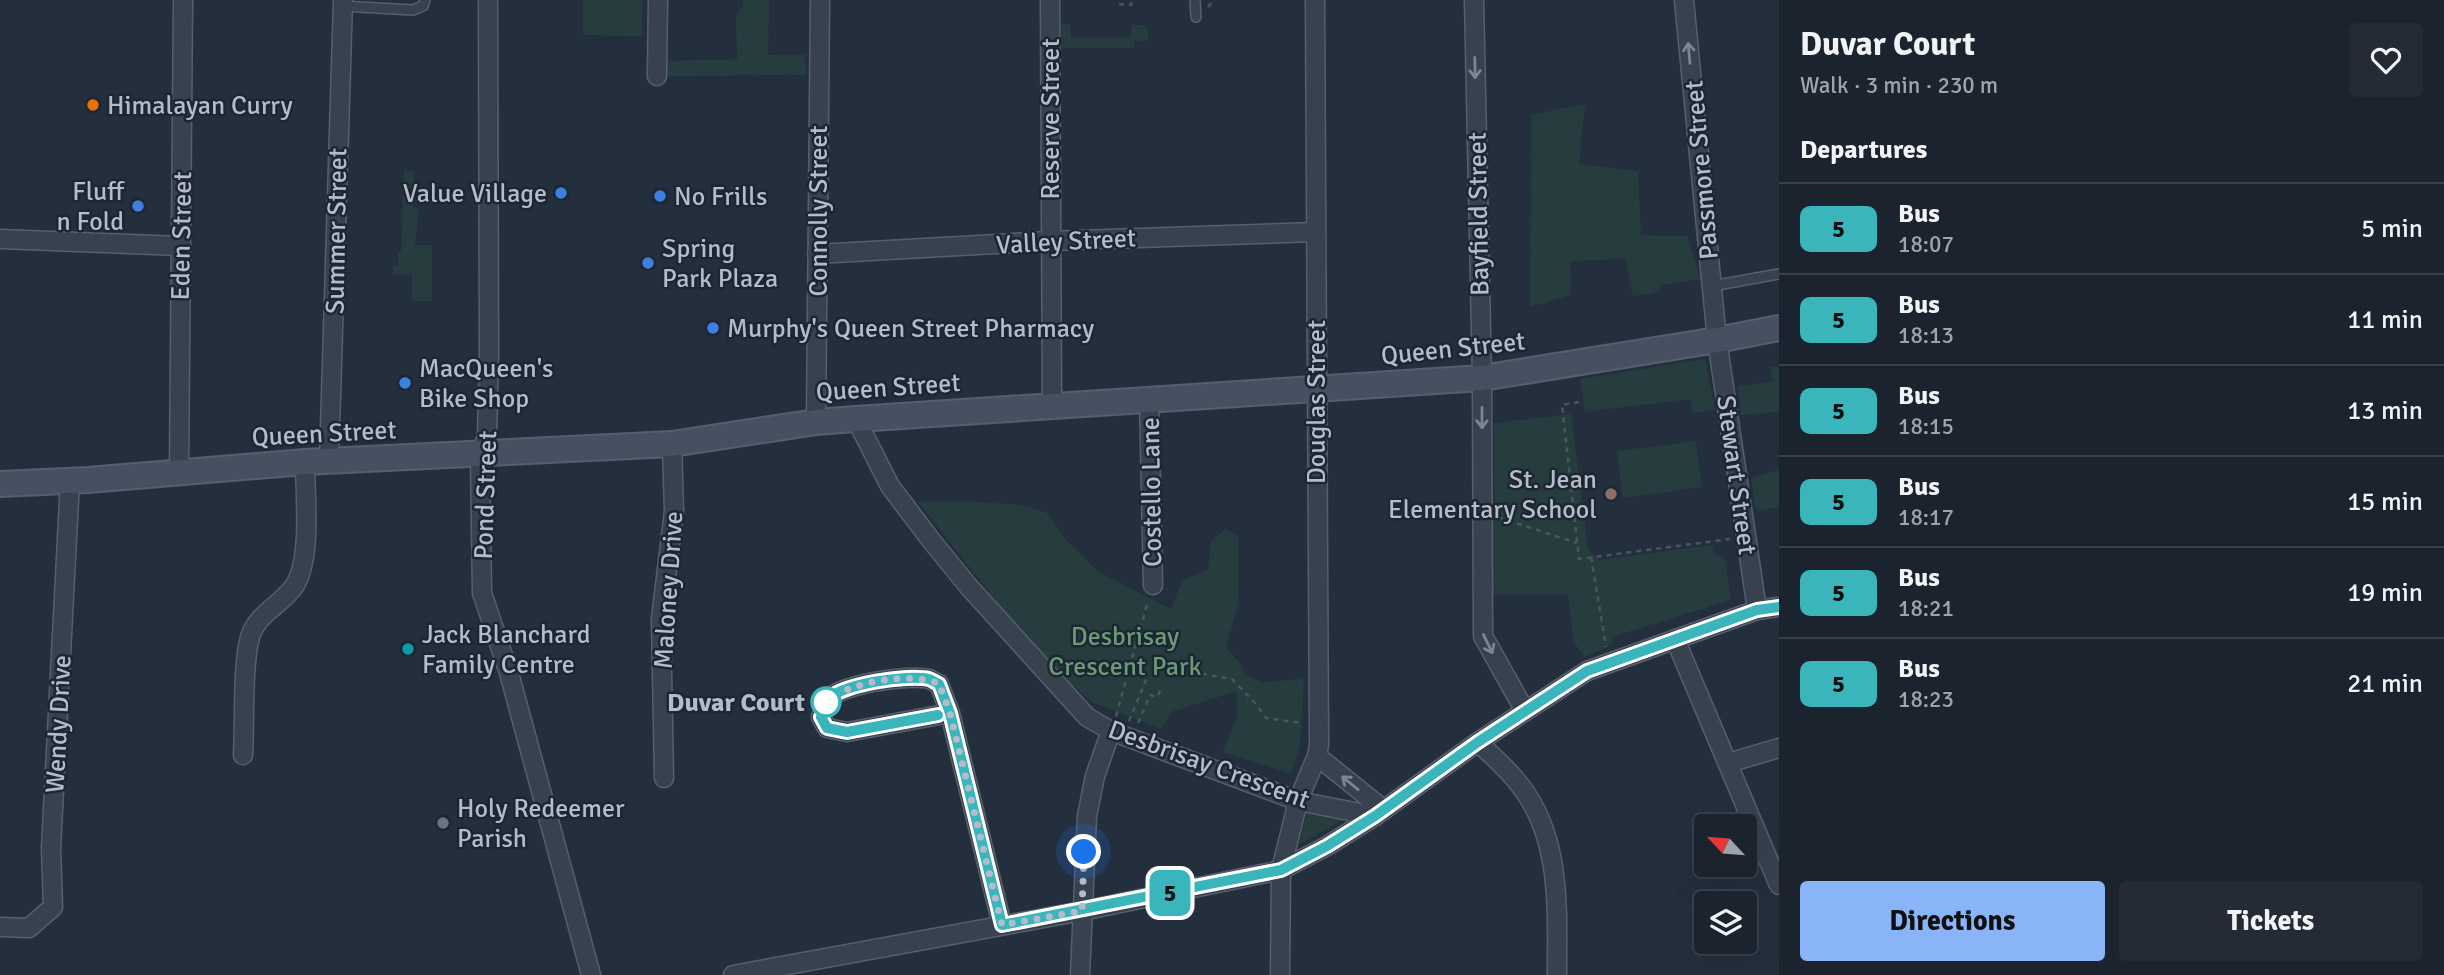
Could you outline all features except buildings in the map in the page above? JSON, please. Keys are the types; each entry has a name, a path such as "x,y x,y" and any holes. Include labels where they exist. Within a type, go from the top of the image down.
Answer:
{"street":[{"name":"Eden Street","path":"179,472 183,0"},
{"name":"Pond Street","path":"488,0 489,356 487,437 480,455 482,593 509,673 591,975"},
{"path":"657,76 658,0"},
{"name":"Connolly Street","path":"816,422 820,0"},
{"name":"Reserve Street","path":"1050,0 1049,241 1052,405"},
{"name":"Douglas Street","path":"1279,975 1281,870 1298,801 1317,756 1319,744 1315,0"},
{"name":"Bayfield Street","path":"1474,0 1482,378 1483,636 1525,711"},
{"name":"Passmore Street","path":"1684,0 1717,340"},
{"name":"Summer Street","path":"243,755 250,638 259,619 288,595 301,571 317,462 342,3"},
{"name":"Valley Street","path":"817,254 1049,241 1315,232"},
{"path":"0,239 181,246"},
{"name":"Queen Street","path":"0,484 317,462 672,444 816,422 1482,378 1779,328"},
{"name":"Stewart Street","path":"1717,340 1757,610"},
{"name":"Costello Lane","path":"1149,399 1153,584"},
{"name":"Desbrisay Crescent","path":"856,419 890,486 961,578 1087,717 1118,725 1298,801 1380,813"},
{"name":"Maloney Drive","path":"664,778 661,619 674,511 672,444"},
{"name":"Wendy Drive","path":"0,927 29,928 53,906 51,848 70,480"},
{"path":"733,975 788,969 1281,870 1327,846 1380,813 1478,742 1587,671 1757,610 1779,607"},
{"path":"1675,639 1779,885"},
{"path":"950,713 847,732 827,728 821,717 826,702 837,693 895,679 929,679 939,684 950,713 1002,925"},
{"path":"1080,975 1087,816 1095,776 1118,725"},
{"path":"1478,742 1520,784 1546,830 1556,885 1557,975"},
{"path":"1728,763 1779,748"},
{"path":"1317,756 1380,813"}],"lane":[{"path":"342,3 413,10 423,6 425,0"},
{"path":"1195,0 1196,17"},
{"path":"1712,286 1779,274"}],"path":[{"path":"1119,4 1131,5 1132,0"},
{"path":"1579,402 1562,405 1579,559 1737,538"},
{"path":"1492,514 1577,543"},
{"path":"1591,557 1607,654"},
{"path":"1118,725 1153,584"},
{"path":"1192,672 1231,680 1255,703 1265,718 1301,723"},
{"path":"1118,725 1148,676"},
{"path":"1135,729 1150,695 1157,698 1161,689"}],"green space":[{"path":"583,0 642,0 642,36 583,35"},
{"path":"743,0 769,0 768,55 805,55 806,75 666,76 667,61 737,59 736,16"},
{"path":"1061,24 1070,24 1071,38 1130,38 1132,25 1144,25 1148,29 1148,41 1134,41 1134,48 1061,48"},
{"path":"1585,104 1579,164 1638,171 1641,235 1687,236 1701,279 1662,285 1654,293 1633,296 1625,258 1570,262 1571,295 1530,307 1531,115"},
{"path":"404,171 414,171 413,208 419,208 415,245 432,245 432,301 412,301 412,275 393,274 393,266 398,266 398,251 401,251"},
{"path":"1705,359 1715,410 1692,413 1690,399 1585,412 1580,379"},
{"path":"1770,367 1779,367 1779,412 1741,415 1738,386 1773,382"},
{"path":"1571,414 1588,549 1599,560 1712,545 1714,553 1725,560 1731,600 1612,637 1613,644 1585,657 1574,643 1568,594 1493,594 1494,423"},
{"path":"1696,441 1702,487 1623,498 1617,451"},
{"path":"1779,470 1779,507 1756,511 1751,478"},
{"name":"Desbrisay Crescent Park","path":"960,501 1020,505 1046,512 1068,542 1099,572 1171,609 1182,581 1208,569 1211,540 1226,529 1238,536 1238,604 1226,648 1241,664 1244,675 1263,682 1304,679 1300,746 1291,774 1223,752 1237,716 1237,694 1234,692 1173,711 1161,729 1094,703 1073,686 1019,630 918,502"},
{"path":"1306,814 1345,819 1299,845"}],"bus line":[{"name":"5","path":"938,715 847,732 836,732 827,728 821,717 826,702 837,693 852,688 895,679 929,679 939,684 950,713 1002,925 1281,870 1327,846 1375,816 1478,742 1587,671 1757,610 1779,607"}],"place":[{"name":"Himalayan Curry","path":"93,105"},
{"name":"Value Village","path":"561,193"},
{"name":"No Frills","path":"660,196"},
{"name":"Fluff n Fold","path":"138,206"},
{"name":"Spring Park Plaza","path":"648,263"},
{"name":"Murphy's Queen Street Pharmacy","path":"713,328"},
{"name":"MacQueen's Bike Shop","path":"405,383"},
{"name":"St. Jean Elementary School","path":"1611,494"},
{"name":"Jack Blanchard Family Centre","path":"408,649"},
{"name":"Duvar Court","path":"826,702"},
{"name":"Holy Redeemer Parish","path":"443,823"}],"route":[{"path":"826,702 837,693 852,688 895,679 929,679 939,684 950,713 1002,925 1082,911 1084,852"}]}
